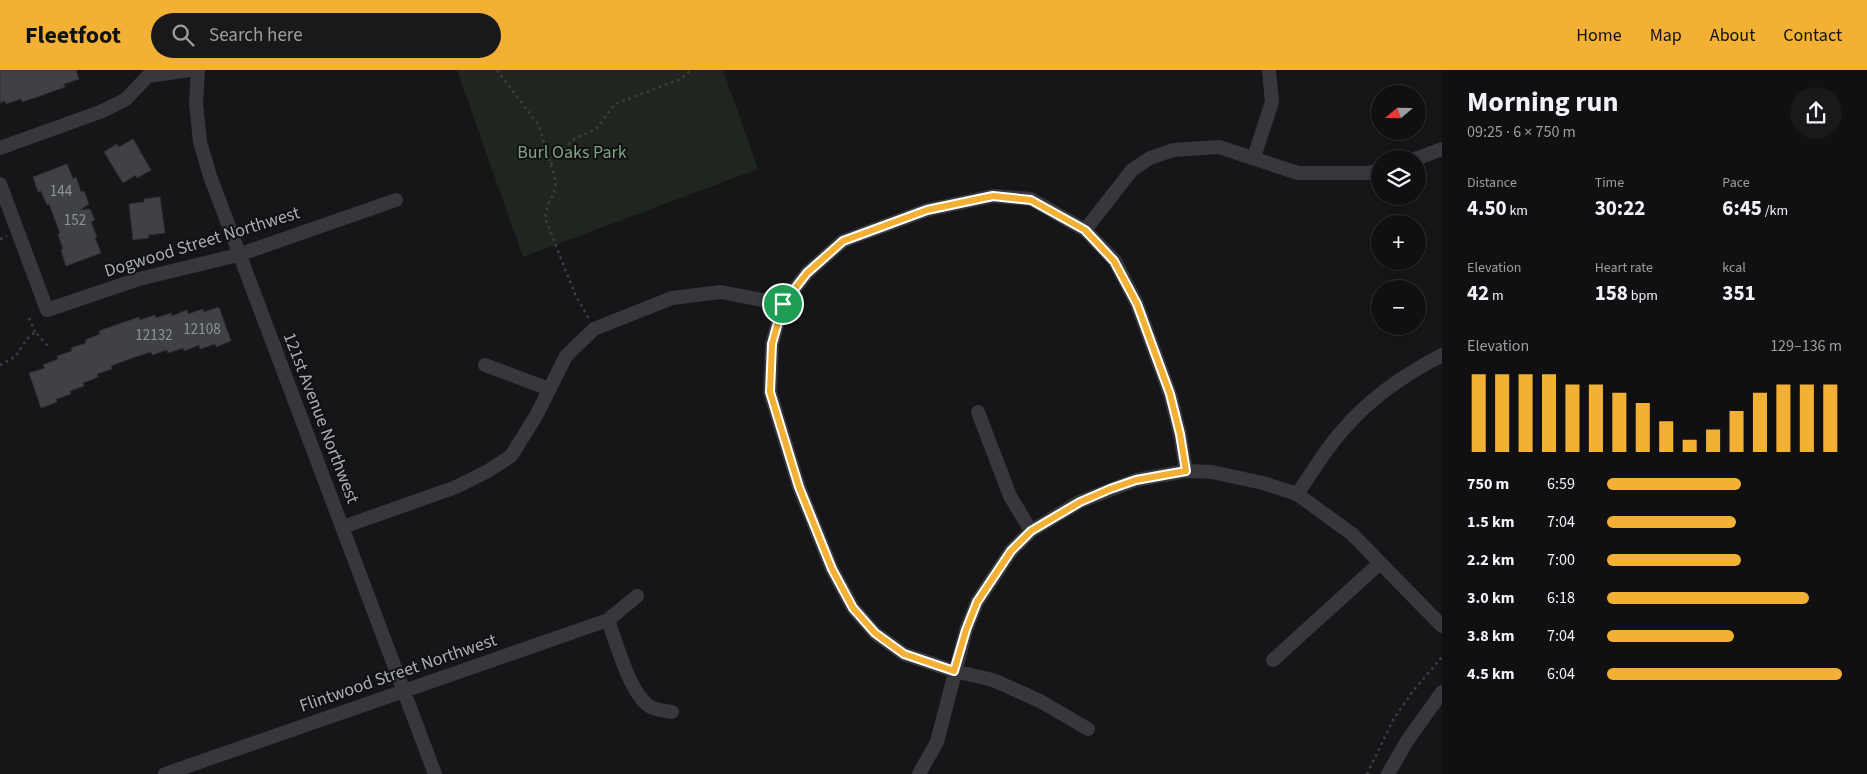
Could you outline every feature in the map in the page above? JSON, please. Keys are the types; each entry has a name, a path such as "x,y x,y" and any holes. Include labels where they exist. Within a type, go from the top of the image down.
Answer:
{"street":[{"path":"0,148 100,112 124,100 148,76 190,70"},
{"name":"121st Avenue Northwest","path":"198,70 196,103 200,142 210,176 238,255 435,774"},
{"path":"1254,157 1272,102 1269,70"},
{"path":"1085,230 1132,170 1150,158 1173,150 1219,147 1298,173 1371,172"},
{"path":"1426,155 1442,149"},
{"name":"Dogwood Street Northwest","path":"0,184 47,310 139,278 238,255 396,200"},
{"path":"1088,729 1032,698 993,680 954,671 904,654 875,633 853,608 832,569 799,487 770,392 772,344 783,304 807,273 843,241 927,210 993,196 1031,200 1085,230 1114,261 1137,304 1170,394 1180,434 1186,471"},
{"path":"342,527 456,487 488,471 511,456 536,416 566,356 594,329 672,298 721,292 783,304"},
{"path":"1297,494 1341,432 1357,415 1384,391 1418,367 1442,355"},
{"path":"485,365 549,389"},
{"path":"978,412 1010,496 1031,531"},
{"path":"919,774 937,742 954,671 966,630 977,602 1011,551 1031,531 1080,502 1136,480 1186,471 1212,472 1297,494 1352,534 1442,626"},
{"path":"1273,660 1380,563"},
{"name":"Flintwood Street Northwest","path":"165,774 608,620 637,596"},
{"path":"608,620 627,672 638,694 649,706 672,712"},
{"path":"1388,774 1407,741 1442,692"}],"path":[{"path":"497,70 539,126 556,182 545,218 574,294 594,329"},
{"path":"551,164 574,139 596,129 616,104 681,79 691,70"},
{"path":"29,318 35,332 48,346"},
{"path":"0,364 15,357 27,339 35,332"},
{"path":"1367,774 1393,720 1413,691 1442,659"}],"green space":[{"name":"Burl Oaks Park","path":"457,70 723,70 758,169 523,257"}],"building":[{"path":"0,70 76,70 79,79 64,84 65,87 37,97 22,102 21,99 6,104 5,101 0,103"},
{"path":"133,139 151,170 137,178 136,175 123,183 104,152 117,144 119,147"},
{"path":"67,164 73,179 76,177 81,192 84,191 89,204 80,210 90,209 95,220 91,222 97,237 95,238 101,253 66,266 58,234 60,233 49,204 47,205 41,191 38,192 33,177"},
{"path":"160,197 165,233 148,235 149,238 133,240 129,204 144,202 144,199"},
{"path":"219,307 231,341 216,347 215,344 200,349 199,345 184,351 183,348 168,353 167,350 152,355 151,352 132,358 111,366 112,369 97,374 98,377 83,383 84,386 70,391 71,394 56,399 57,402 41,408 29,373 45,368 43,365 58,359 57,356 72,351 71,348 86,343 85,340 100,334 99,331 139,317 140,320 155,315 156,318 171,313 172,316 187,310 188,314 203,309 204,312"}],"route":[{"path":"993,196 1031,200 1085,230 1114,261 1137,304 1170,394 1180,434 1186,471 1136,480 1110,489 1080,502 1031,531 1011,551 977,602 966,630 954,671 904,654 875,633 853,608 832,569 799,487 770,392 772,344 783,304 807,273 843,241 927,210 968,201 993,196"}]}
